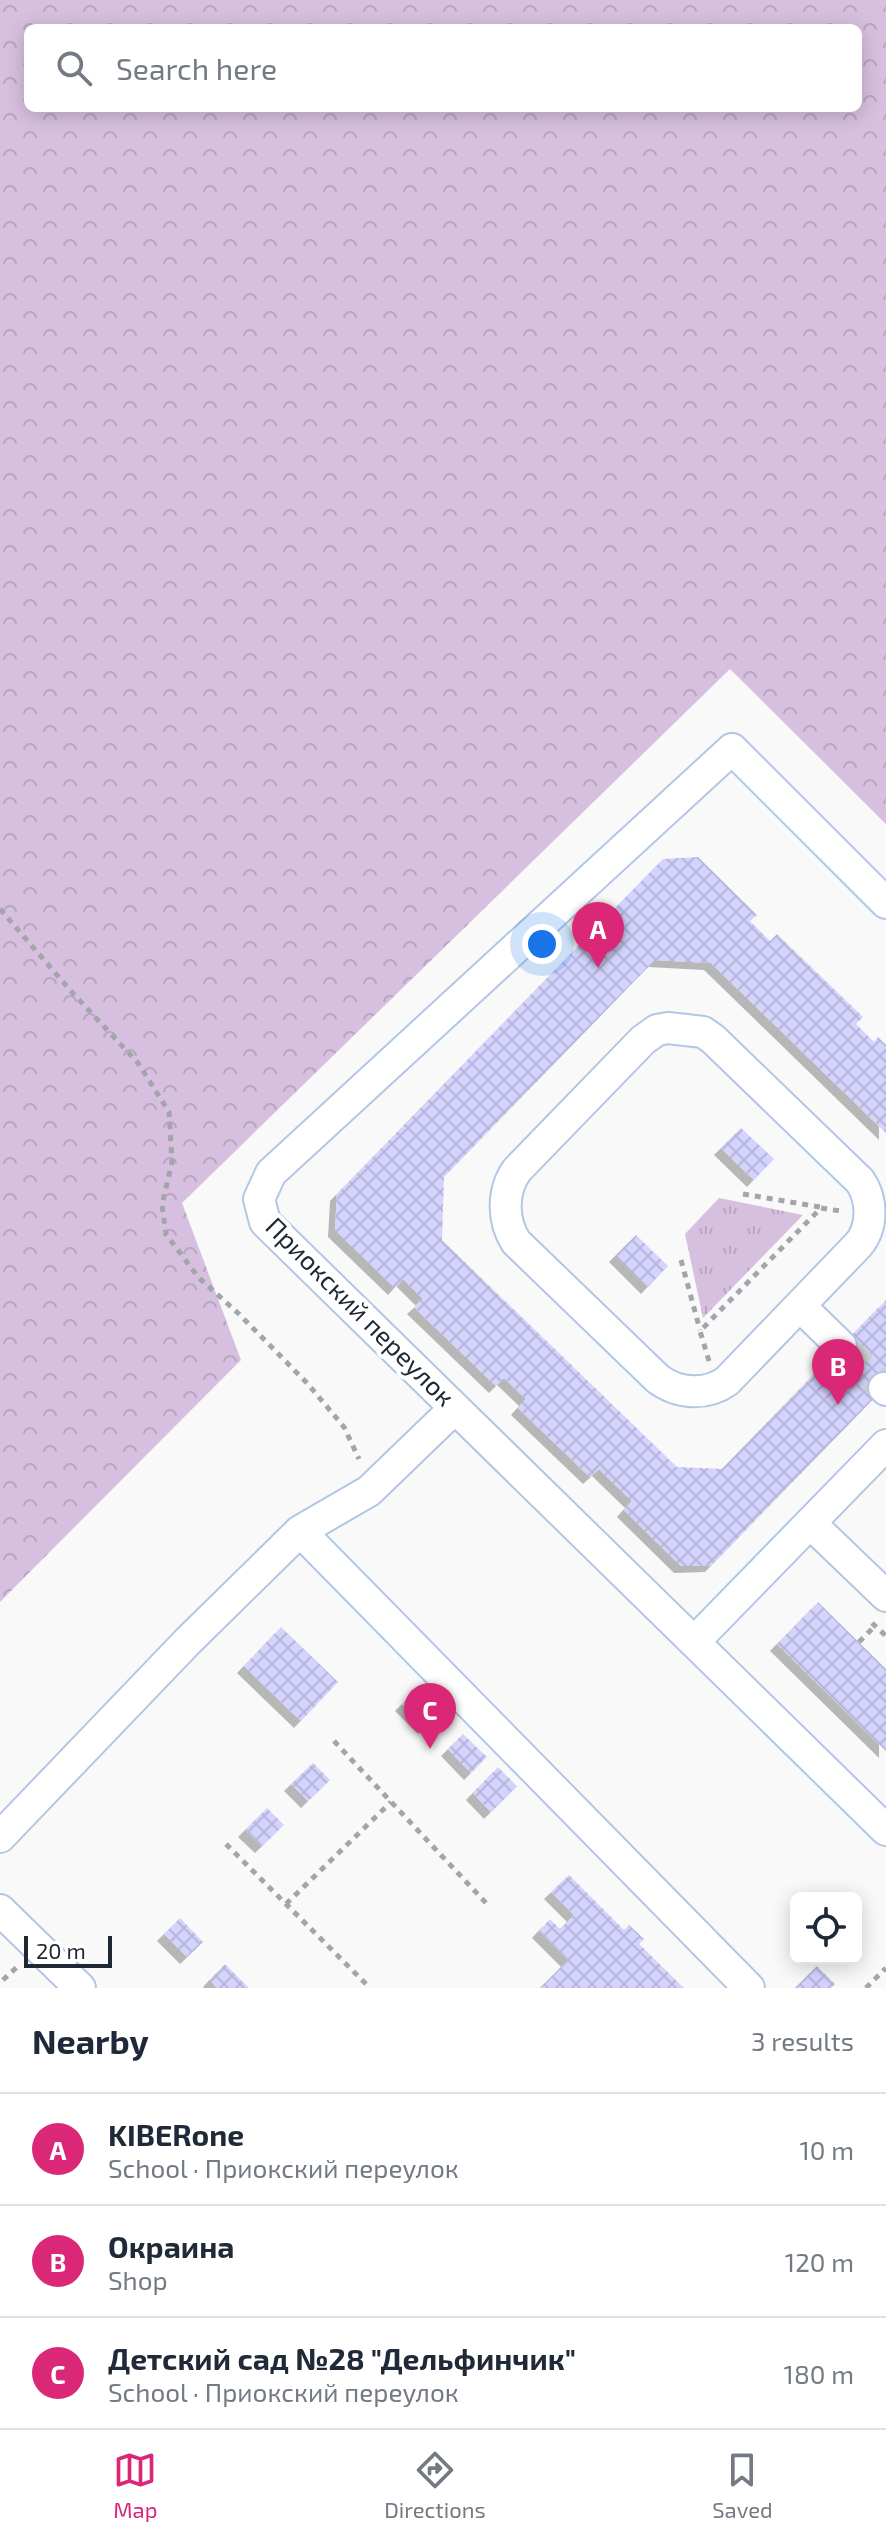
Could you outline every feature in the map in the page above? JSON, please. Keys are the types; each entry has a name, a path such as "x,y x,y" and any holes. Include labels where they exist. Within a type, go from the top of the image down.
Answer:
{"street":[{"name":"Приокский переулок","path":"886,903 732,749 271,1173 259,1199 265,1222 886,1830"},
{"path":"691,1029 703,1032 867,1191 867,1235 800,1306 727,1381 716,1388 671,1389 516,1242 509,1231 506,1196 509,1182 517,1170 643,1040 657,1030 691,1029"},
{"path":"800,1306 841,1346"},
{"path":"0,1837 188,1641 300,1531 369,1491 455,1408"},
{"path":"694,1642 886,1445"},
{"path":"810,1523 886,1596"},
{"path":"300,1531 749,1988"},
{"path":"0,1910 80,1988"}],"path":[{"path":"0,909 138,1063 169,1112 172,1162 162,1205 166,1234 198,1277 307,1383 344,1427 358,1456 369,1491"},
{"path":"743,1194 868,1216"},
{"path":"700,1331 821,1208"},
{"path":"681,1260 716,1388"},
{"path":"859,1642 875,1626"},
{"path":"334,1741 486,1903"},
{"path":"286,1904 391,1802"},
{"path":"226,1844 370,1988"},
{"path":"866,1988 886,1968"}],"green space":[{"path":"0,0 886,0 886,824 730,669 182,1203 241,1360 0,1602"},
{"path":"719,1198 803,1215 703,1318 685,1234"}],"building":[{"path":"698,857 757,915 750,921 770,941 777,934 863,1017 856,1024 874,1042 878,1037 886,1045 886,1133 711,963 655,960 444,1177 442,1240 677,1467 722,1469 886,1300 886,1386 712,1565 681,1566 624,1510 632,1501 599,1469 590,1477 518,1408 526,1399 504,1378 496,1386 414,1307 423,1299 403,1279 395,1288 335,1230 337,1194 663,859"},
{"path":"741,1128 774,1159 754,1180 721,1148"},
{"path":"636,1235 668,1266 648,1287 616,1255"},
{"path":"818,1602 886,1669 886,1751 777,1644"},
{"path":"281,1627 338,1682 301,1721 244,1666"},
{"path":"418,1688 441,1711 425,1727 402,1704"},
{"path":"463,1734 487,1757 471,1773 448,1749"},
{"path":"313,1763 330,1780 308,1801 291,1784"},
{"path":"498,1767 517,1786 491,1812 473,1793"},
{"path":"267,1808 284,1825 262,1846 245,1830"},
{"path":"569,1875 624,1930 629,1925 644,1939 639,1944 684,1988 540,1988 568,1960 539,1931 550,1919 560,1929 574,1915 551,1892"},
{"path":"180,1918 203,1942 187,1957 164,1934"},
{"path":"225,1964 249,1988 217,1988 210,1980"},
{"path":"817,1966 835,1984 831,1988 795,1988"}],"tunnel":[{"path":"841,1346 884,1388"}],"place":[{"name":"KIBERone","path":"598,968"},
{"name":"Окраина","path":"838,1405"},
{"name":"Детский сад №28 \"Дельфинчик\"","path":"430,1749"}]}
